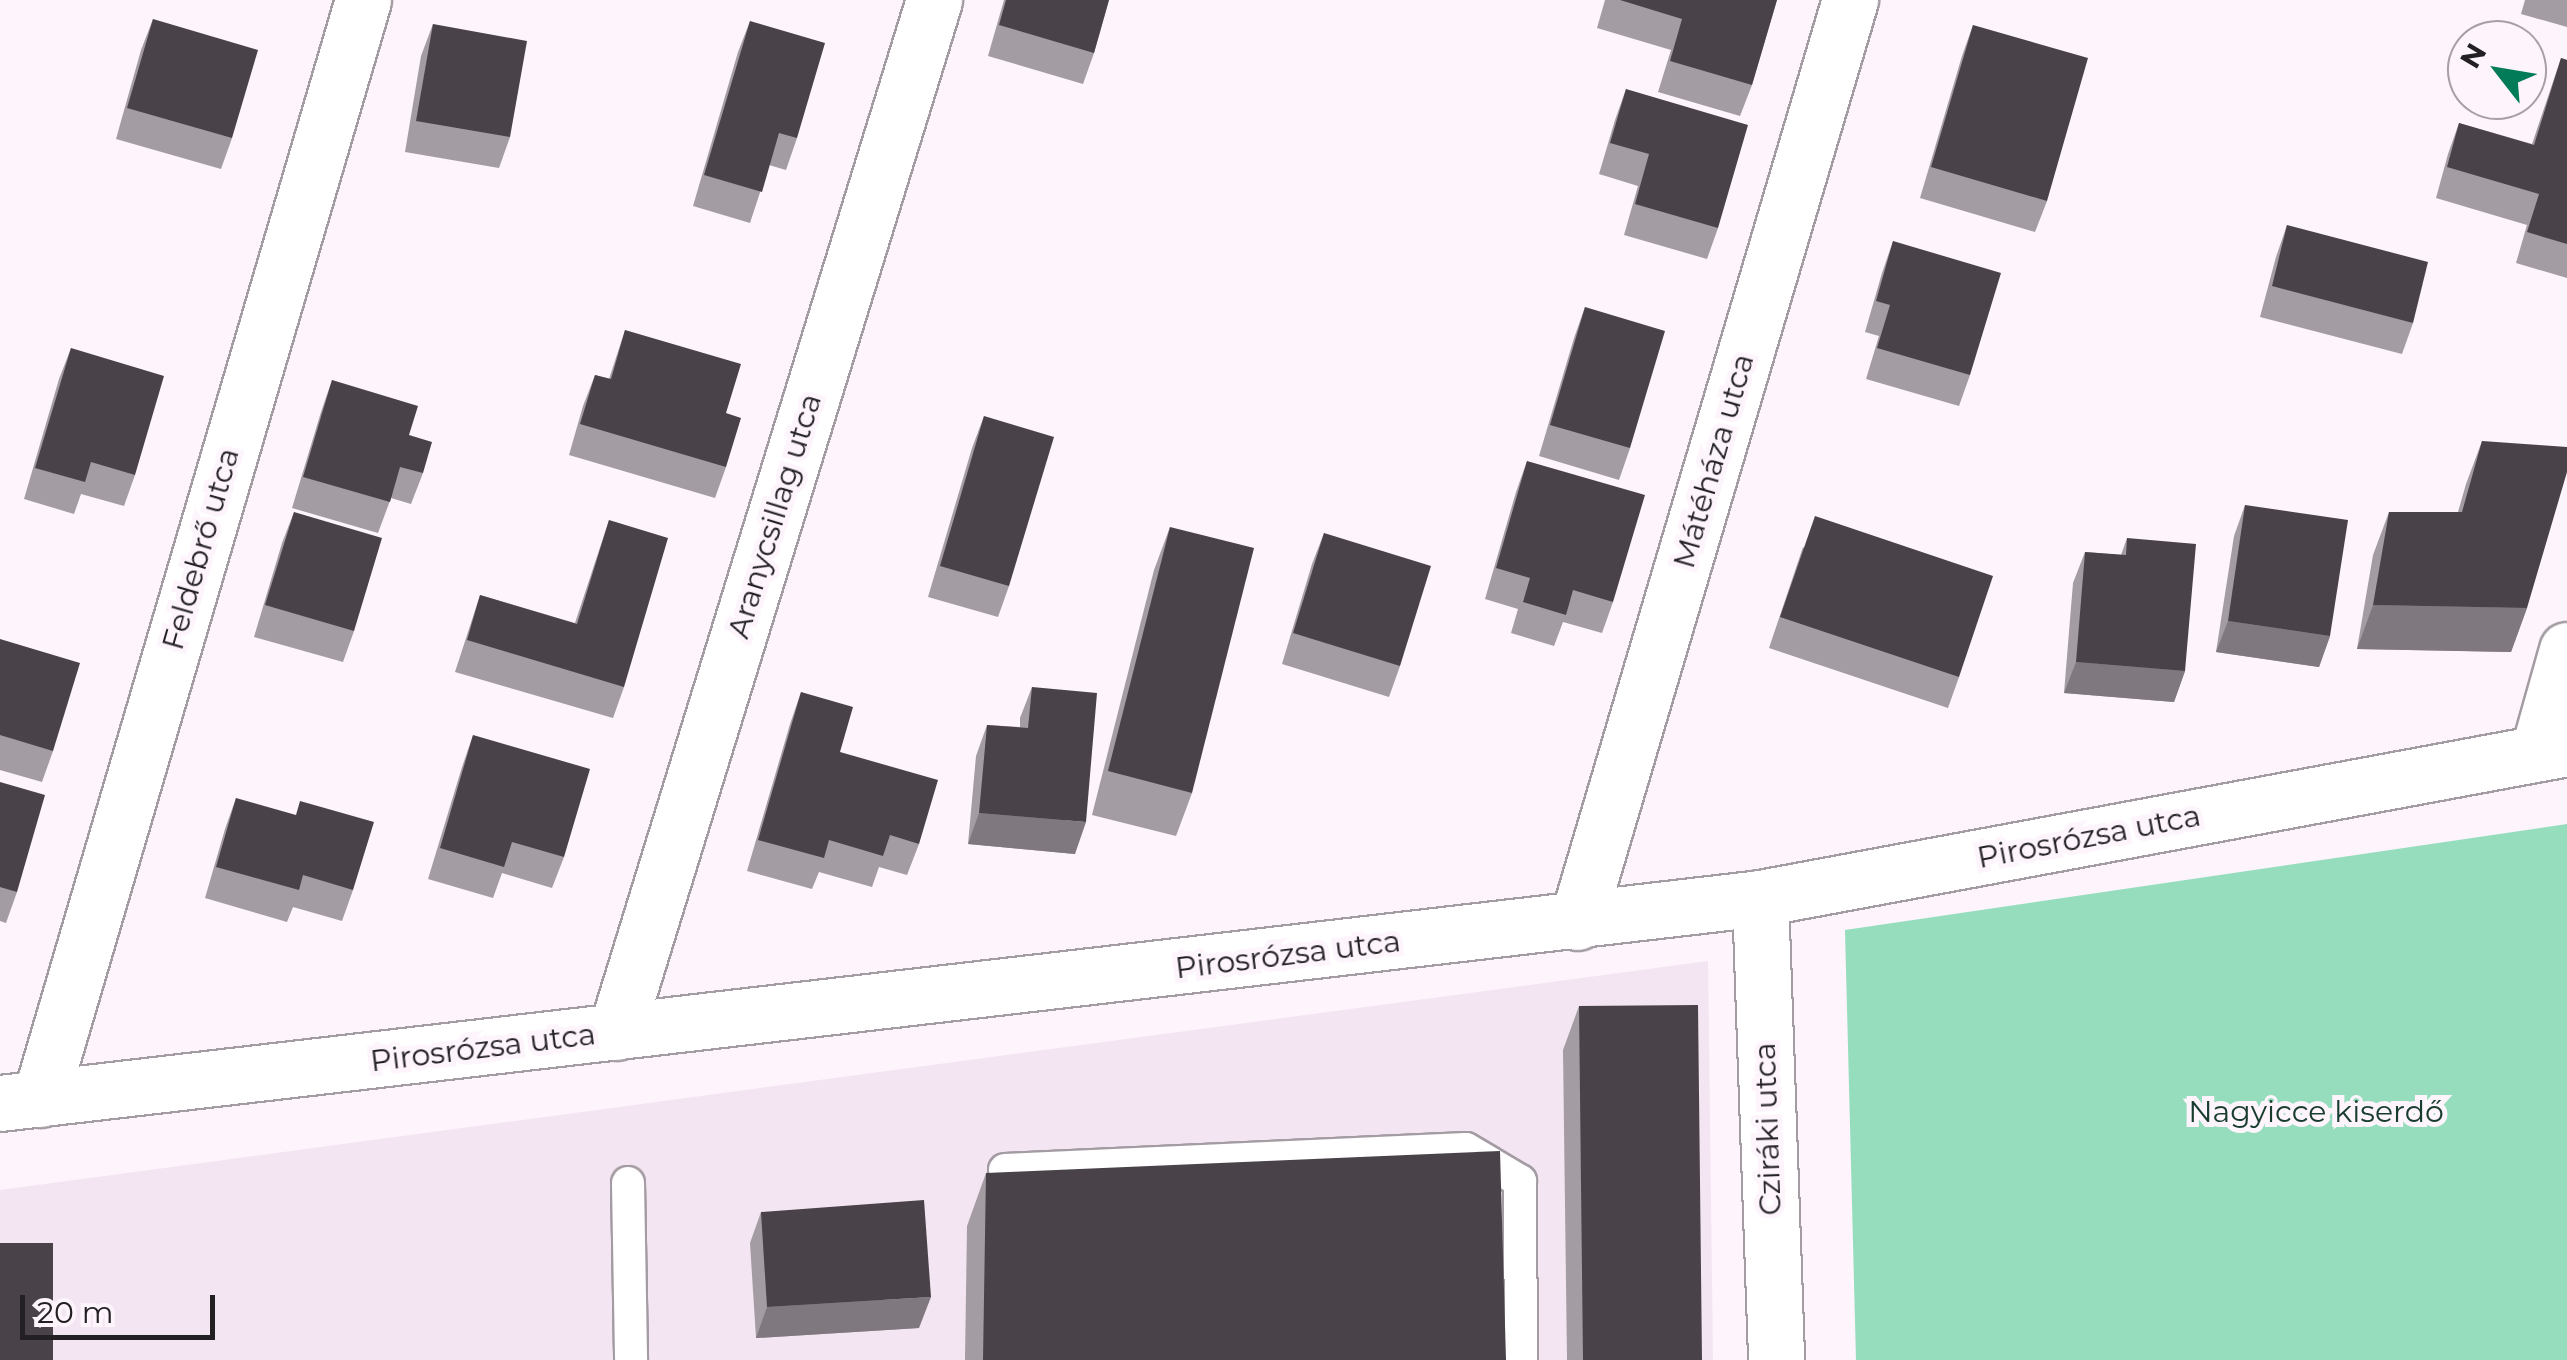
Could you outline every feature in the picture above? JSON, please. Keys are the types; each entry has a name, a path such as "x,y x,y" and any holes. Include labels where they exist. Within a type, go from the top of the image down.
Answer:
{"street":[{"name":"Feldebrő utca","path":"20,1101 363,0"},
{"name":"Aranycsillag utca","path":"616,1032 934,0"},
{"name":"Mátéháza utca","path":"1578,922 1850,0"},
{"path":"2553,750 2567,650"},
{"name":"Pirosrózsa utca","path":"20,1101 1760,898 2553,750"},
{"name":"Cziráki utca","path":"1760,898 1776,1360"}],"lane":[{"path":"1005,1170 1466,1149 1520,1181 1521,1360"},
{"path":"628,1183 631,1360"}],"shaded area":[{"path":"1708,961 1713,1360 0,1360 0,1190"}],"green space":[{"name":"Nagyicce kiserdő","path":"2567,824 2567,1360 1856,1360 1845,930"}],"building":[{"path":"1006,0 1109,0 1094,53 999,25"},
{"path":"1620,0 1777,0 1752,85 1670,61 1682,19"},
{"path":"153,19 258,50 232,138 127,108"},
{"path":"750,21 825,43 797,138 779,133 762,192 704,175"},
{"path":"433,24 527,41 510,137 416,121"},
{"path":"1973,25 2088,58 2047,201 1931,167"},
{"path":"2561,58 2567,60 2567,244 2527,232 2539,194 2447,167 2459,123 2534,145 2542,120 2547,120 2547,103"},
{"path":"1626,89 1748,125 1718,228 1635,204 1649,154 1610,143"},
{"path":"2287,225 2428,262 2413,323 2272,286"},
{"path":"1893,241 2001,273 1970,375 1877,348 1890,305 1876,301"},
{"path":"1585,307 1665,331 1630,448 1550,425"},
{"path":"625,330 741,364 726,413 741,418 726,467 580,424 595,375 611,379"},
{"path":"71,348 164,376 135,475 91,462 85,482 35,468"},
{"path":"332,380 418,406 409,435 432,442 423,473 400,467 390,502 303,477"},
{"path":"984,416 1054,437 1009,586 940,566"},
{"path":"2482,441 2567,447 2567,472 2527,608 2373,605 2389,512 2462,512"},
{"path":"1527,461 1645,495 1613,602 1573,590 1566,615 1523,602 1530,578 1496,568"},
{"path":"2245,505 2348,520 2330,636 2228,621"},
{"path":"294,512 382,538 354,631 265,605"},
{"path":"1815,516 1993,576 1959,677 1780,617"},
{"path":"609,520 668,538 624,687 467,640 480,595 577,624"},
{"path":"1170,527 1254,548 1192,793 1108,771"},
{"path":"1324,533 1431,566 1400,666 1293,633"},
{"path":"2127,538 2196,544 2185,671 2076,662 2085,552 2126,555"},
{"path":"0,639 80,663 53,751 0,735"},
{"path":"1032,687 1097,693 1086,822 979,813 987,725 1028,728"},
{"path":"801,692 853,707 840,752 938,780 919,844 890,835 883,856 829,840 824,858 758,840"},
{"path":"473,735 590,769 564,857 512,842 504,867 440,848"},
{"path":"0,782 45,795 17,892 0,887"},
{"path":"236,798 296,815 300,801 374,822 353,890 303,875 299,890 216,867"},
{"path":"1698,1005 1702,1360 1583,1360 1579,1006"},
{"path":"1500,1151 1506,1360 983,1360 986,1173"},
{"path":"924,1200 931,1297 767,1307 761,1212"},
{"path":"0,1243 53,1243 53,1360 0,1360"}]}
